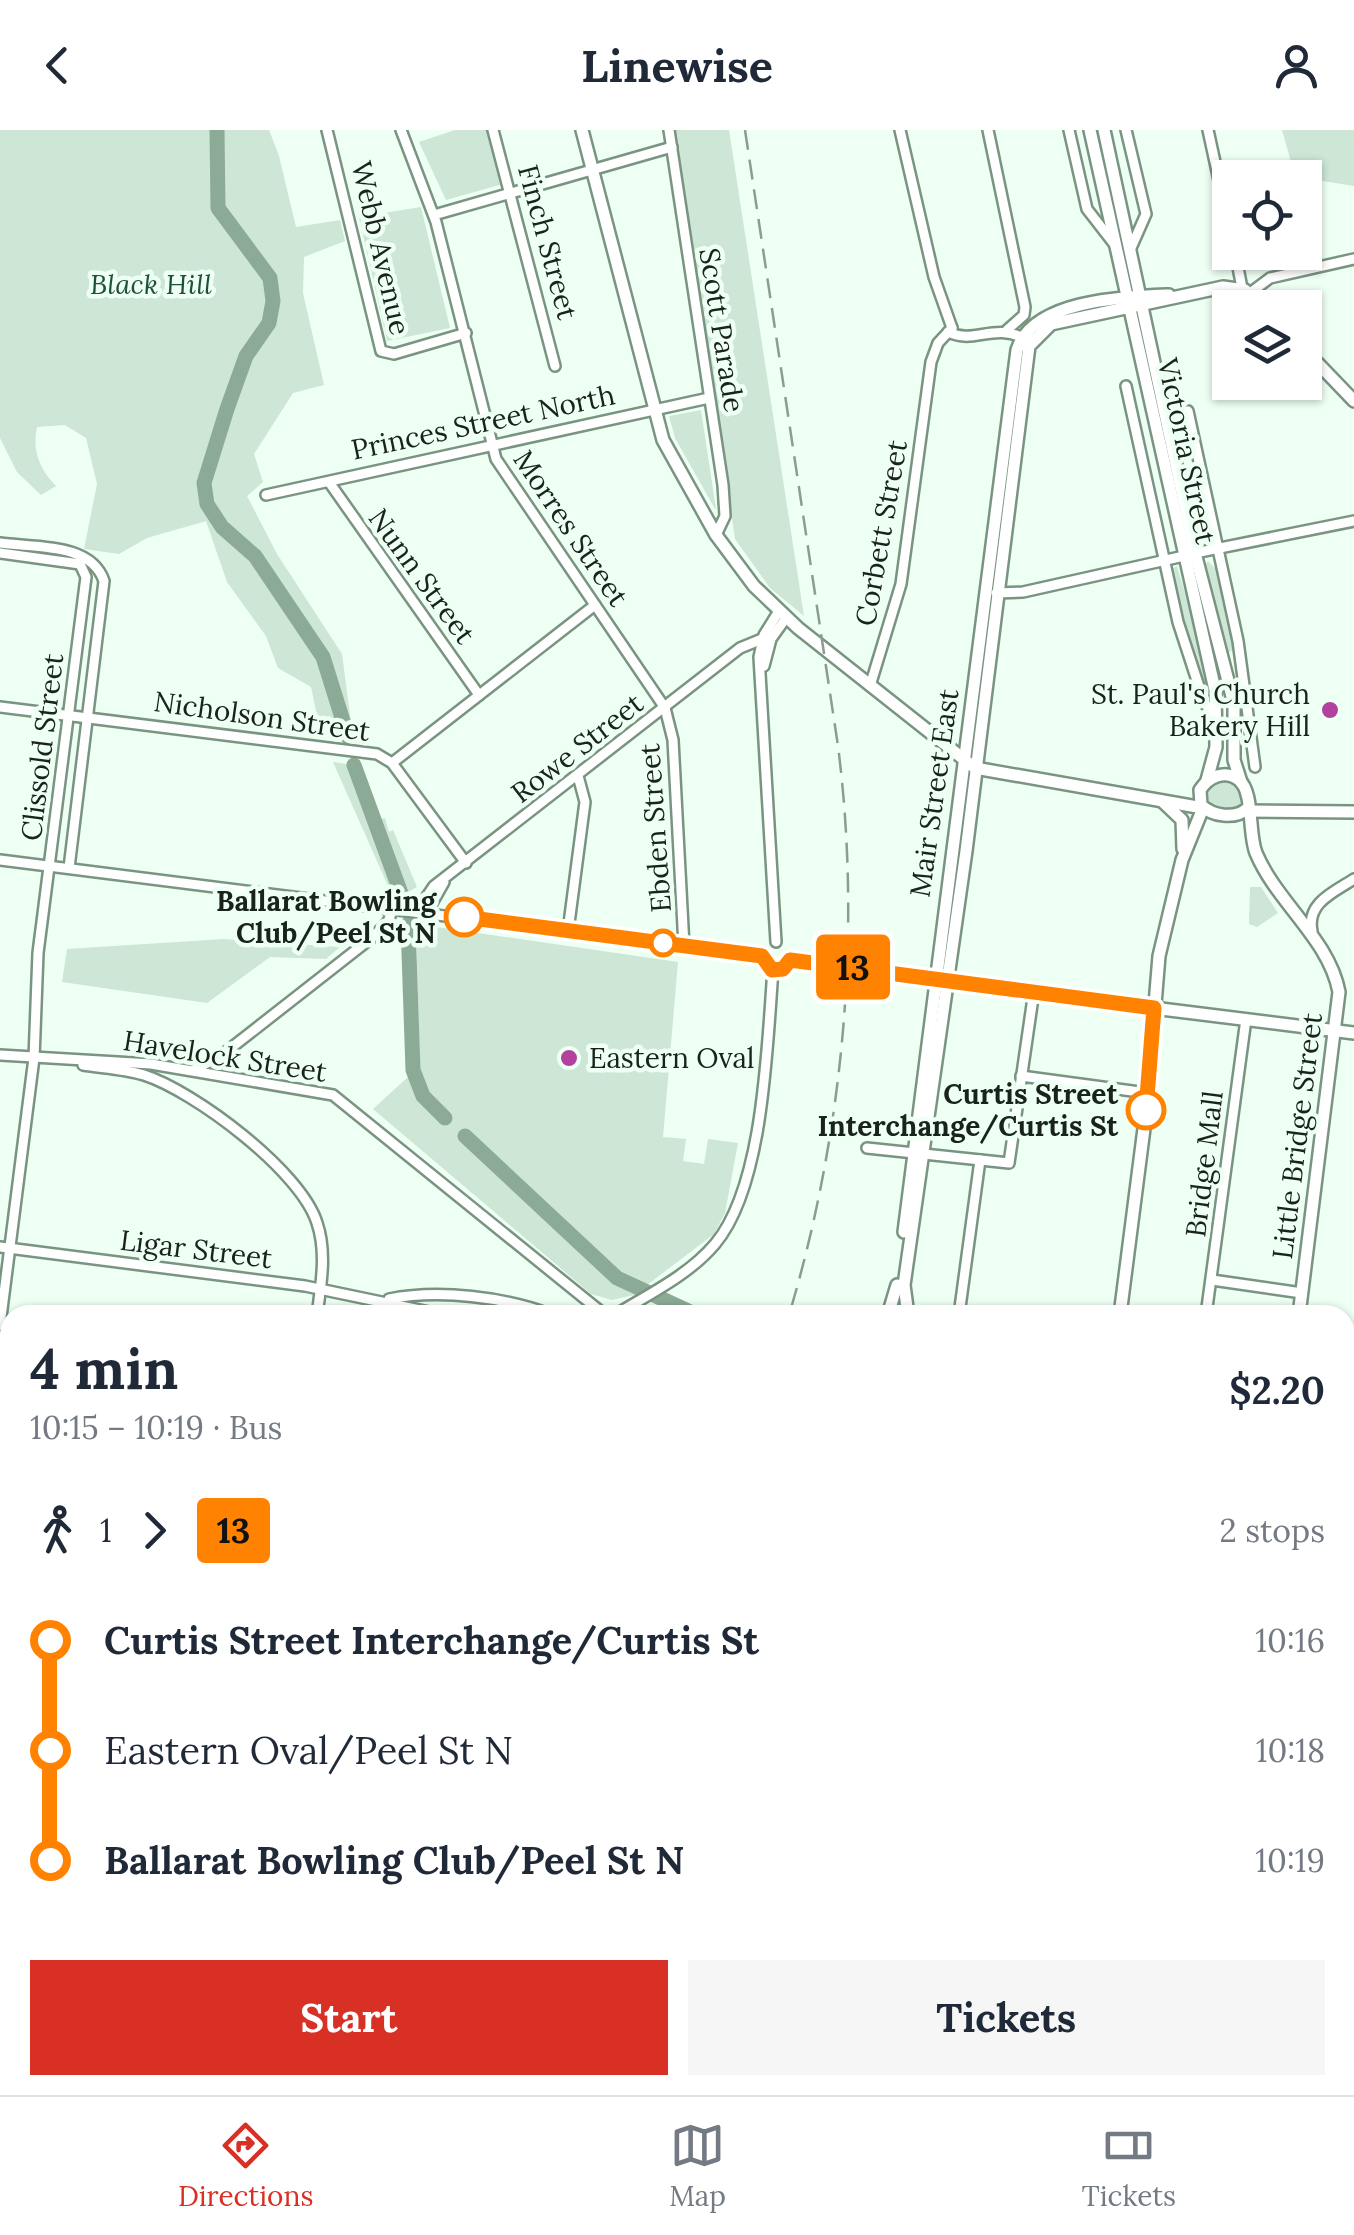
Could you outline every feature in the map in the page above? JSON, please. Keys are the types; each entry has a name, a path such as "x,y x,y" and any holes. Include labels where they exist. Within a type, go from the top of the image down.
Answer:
{"street":[{"name":"Webb Avenue","path":"327,130 379,348 394,354 466,334"},
{"name":"Morres Street","path":"401,130 434,216 500,465 665,708"},
{"name":"Finch Street","path":"493,130 555,366"},
{"path":"582,130 654,410 670,456 744,575 782,615 970,764 1149,796 1229,816 1247,807 1261,806 1277,814"},
{"name":"Scott Parade","path":"669,130 725,511 716,535"},
{"path":"900,130 948,328 962,337 1006,330 1024,315 988,130"},
{"path":"1069,130 1087,208 1116,246"},
{"name":"Victoria Street","path":"1090,130 1116,246 1136,302"},
{"name":"Victoria Street","path":"1104,130 1131,248 1136,302 1212,675 1218,726 1214,759 1204,784"},
{"path":"1126,130 1146,214 1131,248"},
{"path":"1208,130 1215,160"},
{"path":"434,216 672,147"},
{"path":"1240,270 1246,290 1270,278 1354,259"},
{"path":"1006,330 1026,339 1051,324 1136,302 1212,292"},
{"name":"Corbett Street","path":"870,686 901,584 928,384 936,348 948,328"},
{"name":"Mair Street East","path":"970,764 996,593 1026,339"},
{"name":"Mair Street East","path":"906,1305 903,1291 918,1154 1026,339"},
{"path":"1322,368 1354,401"},
{"path":"1126,386 1183,643 1204,702 1218,726"},
{"name":"Princes Street North","path":"266,495 710,398"},
{"path":"1188,410 1241,661 1255,767"},
{"name":"Nunn Street","path":"330,482 479,695"},
{"path":"996,593 1023,592 1354,521"},
{"path":"0,543 81,559 98,567 104,581 86,581"},
{"path":"0,553 67,557"},
{"name":"Victoria Street","path":"1190,554 1236,715 1234,760 1241,782"},
{"name":"Clissold Street","path":"1,1305 5,1248 34,1058 38,953 86,581 81,559"},
{"name":"Clissold Street","path":"69,868 104,581"},
{"path":"392,763 596,605"},
{"path":"776,942 759,663 762,639 782,615"},
{"path":"762,684 769,646 782,615"},
{"name":"Rowe Street","path":"418,911 449,876 733,655 762,639"},
{"path":"733,655 750,654 759,663"},
{"path":"1223,663 1241,661"},
{"path":"74,682 93,684"},
{"name":"Nicholson Street","path":"0,707 357,750 392,763 466,863"},
{"name":"Ebden Street","path":"665,708 673,740 684,946"},
{"path":"65,744 84,746"},
{"path":"1149,796 1184,796 1221,775 1241,782 1247,807"},
{"path":"568,931 584,802 578,776"},
{"path":"1121,1305 1162,938 1182,860 1203,808 1199,795 1204,784"},
{"path":"1149,796 1180,818 1182,860"},
{"name":"Little Bridge Street","path":"1247,807 1250,834 1266,874 1314,939 1337,983 1337,1031 1300,1305"},
{"path":"1250,834 1259,818 1277,814 1354,812"},
{"path":"0,860 762,956 772,970 755,1128 734,1213 704,1256 632,1305"},
{"path":"1314,939 1310,920 1314,909 1354,879"},
{"path":"194,1070 222,1055 374,936 396,908"},
{"path":"762,956 767,946 776,942"},
{"path":"772,970 783,969 790,960 790,950 776,942"},
{"path":"790,960 820,964"},
{"path":"853,967 1354,1033"},
{"path":"868,1148 1008,1163 1034,991"},
{"name":"Bridge Mall","path":"1208,1305 1246,1019"},
{"name":"Havelock Street","path":"0,1055 109,1059 194,1070 336,1097 593,1305"},
{"path":"212,1075 222,1055"},
{"path":"58,1060 154,1079 187,1096 238,1133 310,1206 321,1238 318,1305"},
{"path":"1122,1090 1140,1083 1148,1072"},
{"path":"1021,1076 1147,1093"},
{"name":"Mair Street East","path":"892,1305 918,1154"},
{"path":"959,1305 980,1160"},
{"name":"Ligar Street","path":"5,1248 320,1288 408,1305"},
{"path":"1212,1280 1302,1292"},
{"name":"Ligar Street","path":"386,1299 438,1296 492,1305"}],"green space":[{"name":"Black Hill","path":"0,130 269,130 296,227 340,220 345,241 304,257 303,293 324,385 293,393 254,454 263,482 247,496 277,554 342,654 353,738 321,734 311,687 278,668 266,636 227,582 206,521 147,538 119,554 84,549 97,484 86,438 65,425 37,427 38,459 56,486 41,495 17,472 0,438"},
{"path":"455,130 487,130 503,184 446,200 419,142"},
{"path":"675,130 729,130 804,616 770,588 735,539"},
{"path":"1282,130 1354,130 1354,186 1322,181 1322,160 1290,160"},
{"path":"421,207 450,328 387,341 359,217"},
{"path":"701,410 716,509 675,438 669,416"},
{"path":"1208,561 1219,572 1234,641 1233,650 1226,654 1204,567"},
{"path":"1177,566 1205,661 1210,701 1188,641 1171,569"},
{"path":"333,762 361,766 378,820 385,818 389,832 393,830 417,887 398,898 389,888"},
{"path":"1225,779 1237,784 1242,796 1237,808 1225,813 1213,808 1208,796 1213,784"},
{"path":"1250,887 1261,887 1278,913 1257,927 1249,924"},
{"path":"416,924 678,962 663,1137 686,1139 683,1161 704,1164 708,1139 738,1143 725,1213 714,1234 634,1295 612,1300 591,1294 373,1109 420,1066"},
{"path":"224,939 340,947 326,959 270,957 207,1003 62,982 67,949"}],"waterway":[{"path":"217,130 218,208 270,278 273,301 269,323 246,356 227,409 204,483 207,504 222,527 255,556 323,657 348,737"},
{"path":"354,765 402,896"},
{"path":"408,924 413,1070 423,1096 445,1118"},
{"path":"465,1136 617,1278 675,1305"}],"tunnel":[{"path":"820,964 853,967"}],"railway":[{"path":"745,130 838,746 848,888 843,1033 835,1105 808,1247 792,1305"}],"bus line":[{"name":"13","path":"464,917 762,956 765,964 778,971 790,960 1154,1008 1146,1110"}],"place":[{"name":"St. Paul's Church Bakery Hill","path":"1330,710"},
{"name":"Ballarat Bowling Club/Peel St N","path":"464,917"},
{"name":"Eastern Oval","path":"569,1058"},
{"name":"Curtis Street Interchange/Curtis St","path":"1146,1110"}]}
